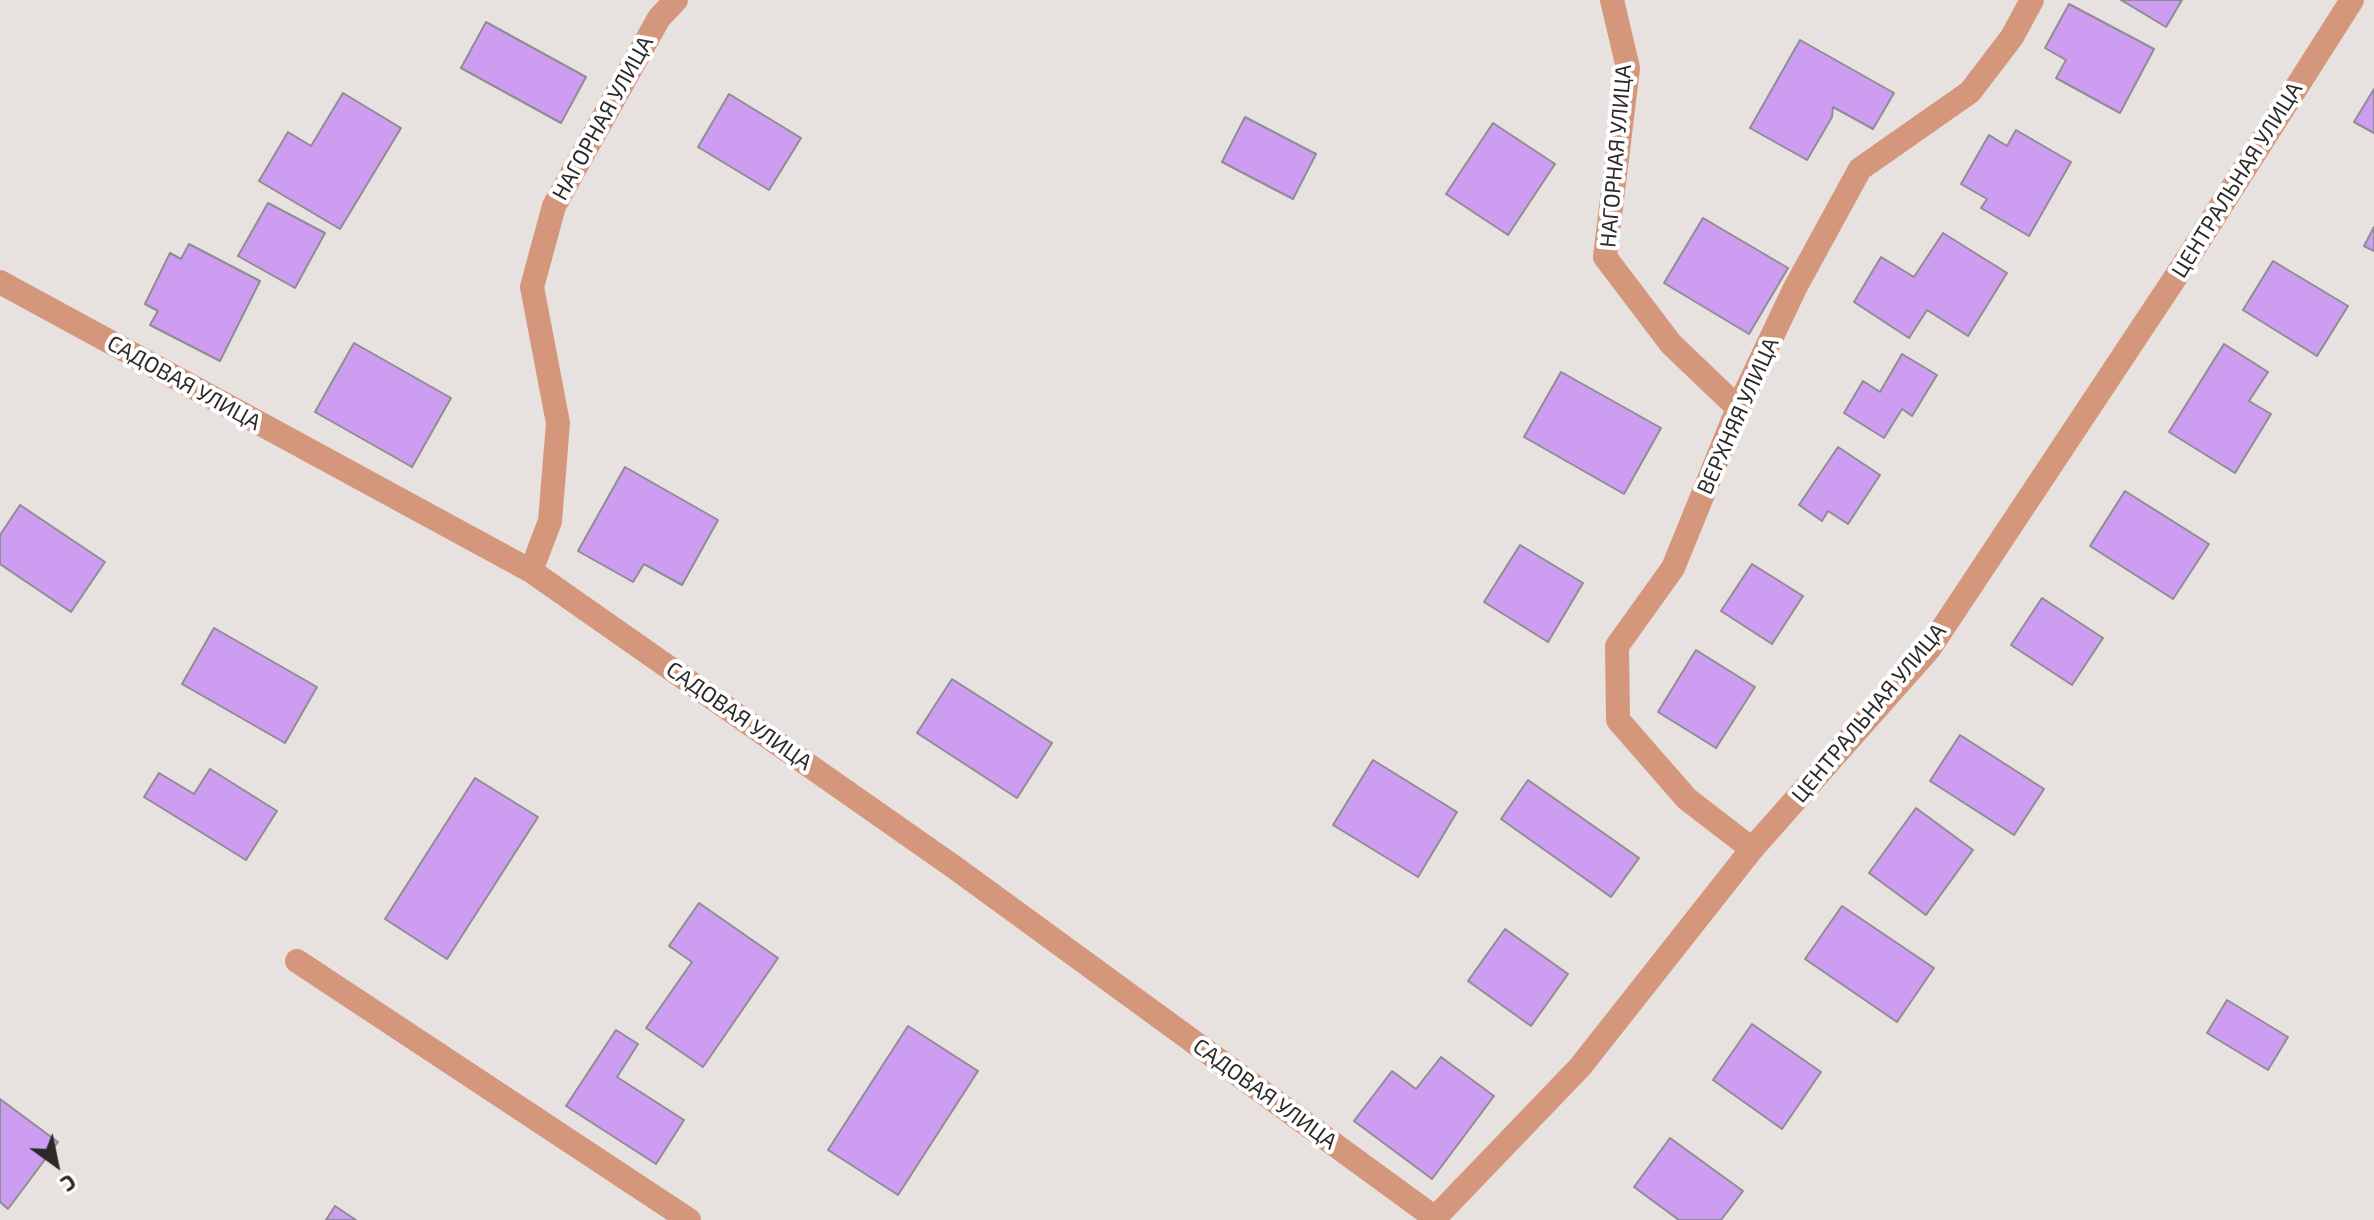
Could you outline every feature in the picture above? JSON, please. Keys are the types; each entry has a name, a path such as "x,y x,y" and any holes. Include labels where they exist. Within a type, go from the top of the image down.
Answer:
{"street":[{"name":"НАГОРНАЯ УЛИЦА","path":"531,571 550,521 558,423 532,287 554,206 659,18 676,0"},
{"name":"НАГОРНАЯ УЛИЦА","path":"1612,0 1628,68 1605,257 1671,344 1738,408"},
{"name":"ВЕРХНЯЯ УЛИЦА","path":"1752,849 1687,799 1618,720 1617,646 1673,568 1738,408 1795,288 1860,169 1970,92 2012,37 2032,0"},
{"name":"ЦЕНТРАЛЬНАЯ УЛИЦА","path":"1434,1219 1580,1067 1752,849 1929,649 2177,275 2352,0"},
{"name":"САДОВАЯ УЛИЦА","path":"0,282 531,571 954,867 1434,1219"},
{"path":"297,961 689,1220"}],"building":[{"path":"2121,0 2182,0 2166,27"},
{"path":"2069,4 2154,49 2120,113 2056,78 2066,60 2045,48"},
{"path":"486,22 586,77 561,123 461,68"},
{"path":"1800,40 1894,93 1873,129 1833,107 1832,117 1807,160 1750,128"},
{"path":"2374,89 2374,133 2354,122"},
{"path":"343,93 401,128 340,229 259,181 288,132 311,146"},
{"path":"729,94 801,138 769,190 698,147"},
{"path":"1245,117 1316,154 1293,199 1222,162"},
{"path":"1493,123 1555,164 1508,235 1446,194"},
{"path":"2016,130 2071,162 2029,236 1981,208 1987,199 1961,184 1989,135 2007,146"},
{"path":"268,203 325,233 295,288 238,256"},
{"path":"1703,218 1788,268 1749,334 1664,283"},
{"path":"2374,227 2374,251 2364,246"},
{"path":"1943,233 2007,273 1968,336 1927,310 1909,338 1854,302 1881,257 1914,277"},
{"path":"189,244 260,281 220,361 150,325 158,311 145,304 170,253 181,259"},
{"path":"2273,261 2348,306 2317,356 2243,310"},
{"path":"354,343 451,398 412,467 315,412"},
{"path":"2224,344 2268,372 2249,401 2271,414 2235,473 2169,432"},
{"path":"1902,354 1937,375 1912,416 1902,409 1884,438 1844,413 1863,381 1880,392"},
{"path":"1561,372 1661,428 1624,494 1524,437"},
{"path":"1838,447 1880,475 1848,524 1828,511 1822,521 1799,505"},
{"path":"625,467 718,520 682,585 644,564 633,582 578,551"},
{"path":"2125,491 2209,544 2173,599 2090,546"},
{"path":"20,505 105,562 71,612 0,564 0,535"},
{"path":"1520,545 1583,583 1548,642 1484,602"},
{"path":"1752,564 1803,596 1772,644 1721,611"},
{"path":"2042,598 2103,638 2072,685 2011,645"},
{"path":"214,628 317,687 285,743 182,684"},
{"path":"1696,650 1755,687 1716,748 1658,712"},
{"path":"952,679 1052,743 1017,798 917,733"},
{"path":"1960,735 2044,789 2014,835 1930,781"},
{"path":"1373,760 1457,812 1418,877 1333,825"},
{"path":"210,769 277,811 246,860 144,797 159,773 194,794"},
{"path":"475,778 538,817 447,959 385,919"},
{"path":"1528,780 1639,858 1611,897 1501,819"},
{"path":"1916,808 1973,850 1926,915 1869,873"},
{"path":"699,903 778,958 703,1067 646,1028 692,962 669,946"},
{"path":"1842,906 1934,968 1897,1022 1805,959"},
{"path":"1505,929 1568,974 1531,1026 1468,981"},
{"path":"2227,1000 2288,1037 2268,1070 2207,1033"},
{"path":"1752,1024 1821,1072 1782,1129 1713,1080"},
{"path":"908,1026 978,1071 898,1195 828,1150"},
{"path":"616,1030 638,1044 617,1077 684,1120 656,1164 566,1106"},
{"path":"1441,1057 1494,1096 1432,1179 1354,1121 1392,1071 1416,1089"},
{"path":"0,1099 58,1142 8,1209 0,1202"},
{"path":"1670,1138 1743,1191 1721,1220 1679,1220 1634,1187"},
{"path":"335,1206 356,1220 326,1220"}]}
